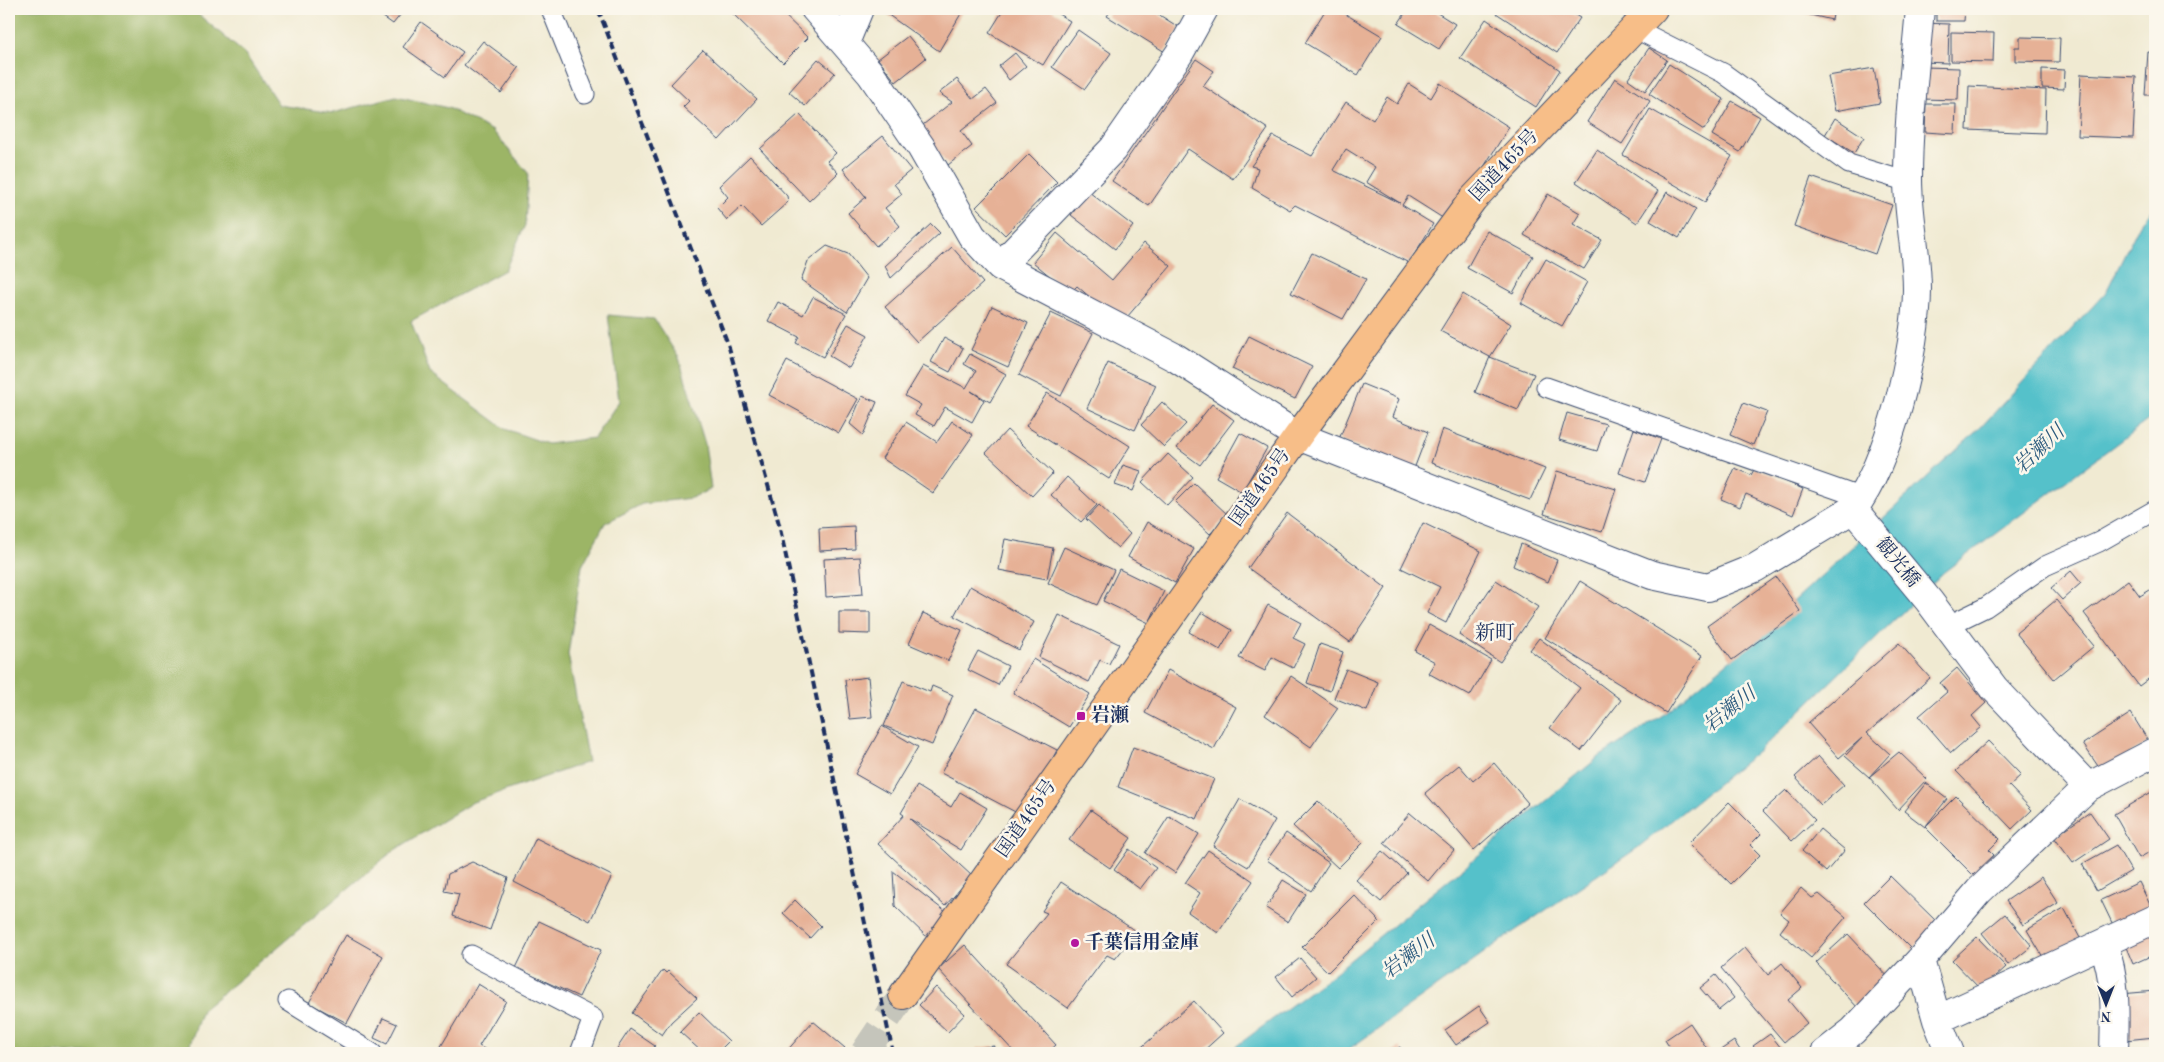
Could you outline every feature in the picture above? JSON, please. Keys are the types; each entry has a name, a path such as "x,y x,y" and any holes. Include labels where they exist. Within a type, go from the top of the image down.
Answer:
{"highway":[{"name":"国道465号","path":"903,995 1298,436 1473,198 1653,9"}],"street":[{"path":"815,9 871,74 921,147 972,236 1000,266 1176,358 1298,436 1652,575 1708,587 1755,568 1860,511 1883,457 1914,332 1917,289 1908,182 1908,134 1920,9"},
{"path":"845,43 859,9"},
{"path":"1000,266 1113,149 1179,54 1204,9"},
{"name":"観光橋","path":"1860,511 1994,688 2088,787"},
{"path":"1825,1053 1853,1031 1920,960 1979,891 2088,787 2155,752"},
{"path":"1937,1020 2155,919"},
{"path":"2103,944 2111,965 2115,999 2114,1053"},
{"path":"1920,960 1937,1020 1950,1053"}],"lane":[{"path":"552,9 585,94"},
{"path":"1634,28 1723,73 1848,164 1908,182"},
{"path":"1546,387 1860,511"},
{"path":"1948,626 1986,607 2045,566 2099,542 2155,510"},
{"path":"471,955 593,1018 580,1053"},
{"path":"288,1001 372,1053"}],"green space":[{"path":"9,9 192,9 245,54 279,105 333,113 396,96 448,108 493,131 528,173 525,225 505,270 411,321 430,373 505,429 548,444 594,438 619,401 608,315 654,319 679,358 705,444 711,489 691,498 642,504 605,523 582,566 568,654 588,762 473,802 393,851 202,1010 187,1053 9,1053"}],"water":[{"name":"岩瀬川","path":"2155,208 2155,415 1944,572 1760,750 1636,849 1509,935 1343,1053 1227,1053 1332,975 1599,757 1666,713 1735,656 1981,427 2106,292 2142,220"}],"building":[{"path":"372,9 405,9 393,24"},
{"path":"728,9 778,9 808,38 783,63"},
{"path":"880,9 958,9 962,12 939,51"},
{"path":"1004,9 1050,9 1070,21 1043,65 989,33"},
{"path":"1112,9 1150,9 1180,28 1165,52 1107,16"},
{"path":"1326,9 1337,9 1382,36 1358,75 1305,43"},
{"path":"1408,9 1431,9 1455,24 1439,49 1398,24"},
{"path":"1490,9 1565,9 1580,18 1557,53"},
{"path":"1614,9 1638,9 1629,20"},
{"path":"1785,9 1834,9 1832,20"},
{"path":"1936,9 1965,9 1964,21 1936,21"},
{"path":"1486,19 1560,70 1536,107 1460,58"},
{"path":"421,22 463,52 445,77 403,47"},
{"path":"1923,23 1949,24 1948,63 1922,62"},
{"path":"1078,30 1111,53 1085,89 1052,67"},
{"path":"1951,32 1994,33 1993,62 1951,61"},
{"path":"908,36 926,58 896,82 878,59"},
{"path":"2020,37 2060,38 2059,62 2015,61 2015,47 2020,47"},
{"path":"483,41 519,68 501,93 464,65"},
{"path":"1649,48 1667,60 1645,91 1628,79"},
{"path":"703,50 757,99 719,140 683,107 689,101 671,84"},
{"path":"2148,52 2155,53 2155,95 2145,95"},
{"path":"1015,53 1026,66 1009,80 999,66"},
{"path":"818,59 835,73 805,106 789,92"},
{"path":"1196,59 1214,71 1203,86 1268,129 1233,179 1188,149 1149,206 1112,181"},
{"path":"1669,64 1724,99 1704,130 1649,94"},
{"path":"1924,67 1959,68 1958,100 1922,99"},
{"path":"1874,68 1880,103 1835,111 1828,76"},
{"path":"2042,69 2065,70 2064,89 2042,88"},
{"path":"2081,74 2136,77 2133,138 2078,136"},
{"path":"1615,78 1650,101 1622,144 1587,122"},
{"path":"957,79 973,99 986,89 997,103 961,131 972,146 948,165 919,128 952,102 939,93"},
{"path":"1440,83 1509,127 1449,222 1408,196 1402,205 1433,224 1409,263 1295,205 1290,210 1252,188 1258,168 1251,166 1273,136 1312,156 1346,102 1373,120 1387,97 1397,104 1409,84 1431,98","holes":["1346,149 1375,167 1366,182 1400,203 1333,170"]},
{"path":"1969,86 2046,90 2045,133 1967,130"},
{"path":"1732,101 1760,117 1740,152 1712,135"},
{"path":"1926,104 1956,104 1955,134 1925,132"},
{"path":"1650,109 1732,156 1705,202 1623,155"},
{"path":"799,114 836,153 827,161 838,173 809,201 760,149"},
{"path":"1835,118 1864,137 1854,153 1825,135"},
{"path":"883,136 911,170 894,184 902,194 885,208 900,226 876,246 848,213 866,197 843,169"},
{"path":"1597,150 1658,191 1637,223 1576,182"},
{"path":"1029,154 1057,182 1005,235 976,207"},
{"path":"750,156 787,196 788,202 761,226 742,206 727,220 717,208 728,197 719,186"},
{"path":"1811,177 1892,205 1875,254 1794,226"},
{"path":"1089,192 1133,226 1115,249 1071,215"},
{"path":"1667,192 1696,209 1679,238 1650,221"},
{"path":"1548,194 1580,213 1573,224 1602,240 1584,269 1524,235"},
{"path":"931,224 940,233 891,278 885,266"},
{"path":"1487,231 1533,256 1513,293 1467,268"},
{"path":"1057,233 1112,280 1144,243 1171,266 1121,324 1077,286 1070,293 1033,262"},
{"path":"827,246 848,254 867,278 847,312 801,280 808,261"},
{"path":"952,247 983,283 917,342 885,307"},
{"path":"1312,253 1366,279 1343,319 1291,293"},
{"path":"1546,259 1587,282 1562,326 1521,303"},
{"path":"1463,294 1511,324 1490,357 1440,331"},
{"path":"813,297 846,314 823,357 796,343 799,337 768,321 778,302 803,315"},
{"path":"992,306 1028,323 1008,367 971,350"},
{"path":"1051,313 1093,333 1061,396 1019,375"},
{"path":"848,324 868,335 849,368 829,356"},
{"path":"1249,336 1312,367 1295,399 1232,369"},
{"path":"944,338 963,348 950,372 931,362"},
{"path":"970,354 1006,374 990,402 971,391 984,400 972,422 945,407 934,426 915,415 921,405 905,396 923,366 966,388 976,371 964,364"},
{"path":"1490,357 1534,374 1518,410 1475,392"},
{"path":"787,361 858,399 839,433 769,395"},
{"path":"1108,363 1156,385 1135,430 1087,408"},
{"path":"1362,384 1399,399 1392,417 1428,432 1414,469 1339,439"},
{"path":"1047,393 1130,446 1109,479 1026,426"},
{"path":"862,396 877,402 863,435 850,424"},
{"path":"1162,402 1186,424 1164,447 1141,425"},
{"path":"1743,403 1767,412 1753,445 1730,435"},
{"path":"1212,404 1234,420 1200,465 1177,448"},
{"path":"1567,413 1606,424 1597,451 1559,440"},
{"path":"952,421 973,435 933,493 882,458 906,422 937,442"},
{"path":"1442,429 1545,469 1530,500 1431,463"},
{"path":"1634,429 1661,439 1645,482 1619,473"},
{"path":"1007,430 1053,473 1032,496 986,453"},
{"path":"1240,433 1267,448 1242,492 1216,477"},
{"path":"1168,454 1193,477 1167,505 1142,482"},
{"path":"1123,465 1141,471 1133,491 1115,485"},
{"path":"1735,468 1751,475 1755,468 1803,489 1793,515 1746,494 1740,507 1721,499"},
{"path":"1557,471 1616,489 1602,532 1544,514"},
{"path":"1067,477 1097,505 1081,522 1051,495"},
{"path":"1194,483 1228,515 1210,534 1175,502"},
{"path":"1099,505 1130,534 1118,548 1086,519"},
{"path":"1287,513 1386,588 1350,642 1248,568"},
{"path":"1147,522 1194,549 1175,583 1128,557"},
{"path":"1423,523 1481,551 1446,623 1427,613 1440,587 1401,568"},
{"path":"854,526 855,549 820,551 819,528"},
{"path":"1005,539 1053,548 1047,579 999,570"},
{"path":"1521,544 1557,560 1548,582 1513,566"},
{"path":"1064,547 1114,570 1097,605 1048,583"},
{"path":"860,557 863,594 826,597 824,559"},
{"path":"1119,569 1164,591 1149,623 1103,601"},
{"path":"2071,571 2081,583 2062,600 2051,588"},
{"path":"1776,577 1800,611 1732,660 1707,626"},
{"path":"1496,580 1538,607 1500,662 1459,635"},
{"path":"2128,580 2140,596 2155,587 2155,674 2139,686 2084,613"},
{"path":"1580,581 1702,656 1666,713 1545,638"},
{"path":"970,586 1034,622 1019,650 954,616"},
{"path":"2056,600 2094,646 2054,679 2016,633"},
{"path":"1268,605 1301,623 1293,638 1305,644 1293,668 1272,657 1265,671 1239,658"},
{"path":"839,612 870,612 870,634 839,633"},
{"path":"1202,612 1232,630 1220,650 1189,632"},
{"path":"923,613 962,630 948,661 909,644"},
{"path":"1059,615 1119,644 1109,664 1100,660 1089,682 1039,657"},
{"path":"1429,625 1491,660 1470,696 1428,673 1435,662 1415,651"},
{"path":"1539,638 1621,700 1581,751 1550,728 1580,688 1530,650"},
{"path":"1899,643 1930,678 1867,733 1890,754 1869,777 1845,756 1862,738 1839,758 1808,723"},
{"path":"1320,644 1343,652 1330,691 1307,683"},
{"path":"978,651 1008,666 998,685 968,670"},
{"path":"1033,659 1090,694 1069,727 1013,693"},
{"path":"1957,668 1986,703 1972,716 1981,727 1951,753 1919,716 1947,692 1940,683"},
{"path":"1346,669 1378,682 1367,711 1334,698"},
{"path":"1168,670 1236,707 1214,749 1145,713"},
{"path":"1291,676 1338,708 1311,747 1265,715"},
{"path":"868,677 872,717 850,719 845,680"},
{"path":"903,681 930,692 932,686 953,695 932,745 884,726"},
{"path":"976,708 1057,750 1023,816 941,773"},
{"path":"2131,713 2149,742 2102,772 2083,744"},
{"path":"882,726 918,747 890,794 855,774"},
{"path":"1988,741 2021,775 2009,786 2032,810 2012,829 1956,771"},
{"path":"1133,747 1214,779 1197,819 1118,787"},
{"path":"1899,752 1927,779 1898,810 1869,777"},
{"path":"1818,756 1844,785 1821,805 1795,777"},
{"path":"1494,763 1528,803 1474,850 1425,793 1459,765 1473,781"},
{"path":"1926,783 1947,799 1925,827 1904,811"},
{"path":"917,786 951,807 960,792 987,808 961,850 910,819 972,876 945,906 878,844 904,815 901,813"},
{"path":"1786,790 1815,820 1792,841 1763,811"},
{"path":"2155,790 2155,849 2139,858 2114,814"},
{"path":"1956,796 2000,839 1989,850 1994,855 1973,875 1925,827"},
{"path":"1240,799 1275,820 1248,867 1213,846"},
{"path":"1318,801 1363,843 1338,868 1293,826"},
{"path":"1729,802 1761,834 1750,845 1760,855 1731,884 1689,843"},
{"path":"1091,810 1131,838 1110,868 1069,840"},
{"path":"2090,812 2109,839 2073,863 2054,837"},
{"path":"1410,813 1454,850 1428,881 1384,843"},
{"path":"1169,816 1199,834 1175,873 1145,853"},
{"path":"1820,829 1845,850 1826,872 1802,851"},
{"path":"1286,833 1329,863 1311,891 1267,860"},
{"path":"536,838 612,876 590,921 514,882"},
{"path":"2116,845 2131,871 2097,891 2082,864"},
{"path":"1129,849 1156,868 1140,889 1114,870"},
{"path":"1208,850 1253,881 1218,933 1188,912 1200,893 1185,883"},
{"path":"1382,851 1407,873 1381,902 1356,880"},
{"path":"472,862 508,878 490,930 453,916 459,894 444,891 448,874"},
{"path":"893,871 951,916 930,940 895,906"},
{"path":"1890,876 1938,923 1912,950 1864,902"},
{"path":"2041,877 2058,903 2023,925 2006,901"},
{"path":"1283,880 1306,894 1288,922 1266,908"},
{"name":"千葉信用金庫","path":"1061,882 1137,932 1115,959 1107,955 1068,1008 1006,964 1047,913 1042,911"},
{"path":"2139,882 2152,909 2114,927 2101,900"},
{"path":"1801,888 1812,898 1819,894 1846,917 1811,958 1780,932 1789,920 1780,913"},
{"path":"1354,895 1379,921 1328,972 1302,947"},
{"path":"795,900 821,926 810,938 783,913"},
{"path":"2064,908 2080,938 2043,957 2027,930"},
{"path":"2005,914 2032,946 2008,965 1982,933"},
{"path":"539,921 601,950 579,997 516,968"},
{"path":"2155,925 2155,954 2133,964 2123,940"},
{"path":"1848,934 1891,980 1859,1009 1816,963"},
{"path":"346,935 383,956 347,1023 309,1003 340,942 342,942"},
{"path":"1977,937 2006,967 1981,990 1952,960"},
{"path":"965,945 1056,1045 1047,1053 1015,1053 938,969"},
{"path":"1745,947 1768,975 1782,963 1802,988 1788,1000 1807,1023 1784,1042 1721,968"},
{"path":"1300,958 1316,977 1292,997 1276,977"},
{"path":"663,970 666,973 668,971 697,998 671,1022 662,1035 632,1013"},
{"path":"1716,975 1734,998 1719,1010 1700,988"},
{"path":"478,984 506,1001 479,1046 491,1053 437,1053"},
{"path":"936,987 965,1014 948,1032 919,1005"},
{"path":"2155,991 2155,1037 2125,1040 2121,994"},
{"path":"1194,1001 1223,1033 1201,1053 1135,1053"},
{"path":"1479,1006 1490,1022 1456,1045 1445,1030"},
{"path":"699,1012 729,1041 717,1053 703,1053 680,1032"},
{"path":"383,1018 397,1024 387,1044 374,1038"},
{"path":"813,1021 845,1048 840,1053 785,1053"},
{"path":"1690,1023 1710,1053 1673,1053 1665,1040"},
{"path":"630,1029 655,1046 650,1053 614,1053"},
{"path":"1770,1034 1785,1053 1759,1053 1753,1046"},
{"path":"1734,1041 1742,1053 1716,1053"},
{"path":"994,1046 992,1053 975,1053 978,1048"},
{"path":"1400,1047 1403,1053 1390,1053"}],"tunnel":[{"path":"864,1053 903,995"}],"railway":[{"path":"598,9 728,344 779,524 893,1053"}],"place":[{"name":"岩瀬","path":"1081,716"},
{"name":"千葉信用金庫","path":"1075,943"}],"district":[{"name":"新町","path":"1495,634"}]}
